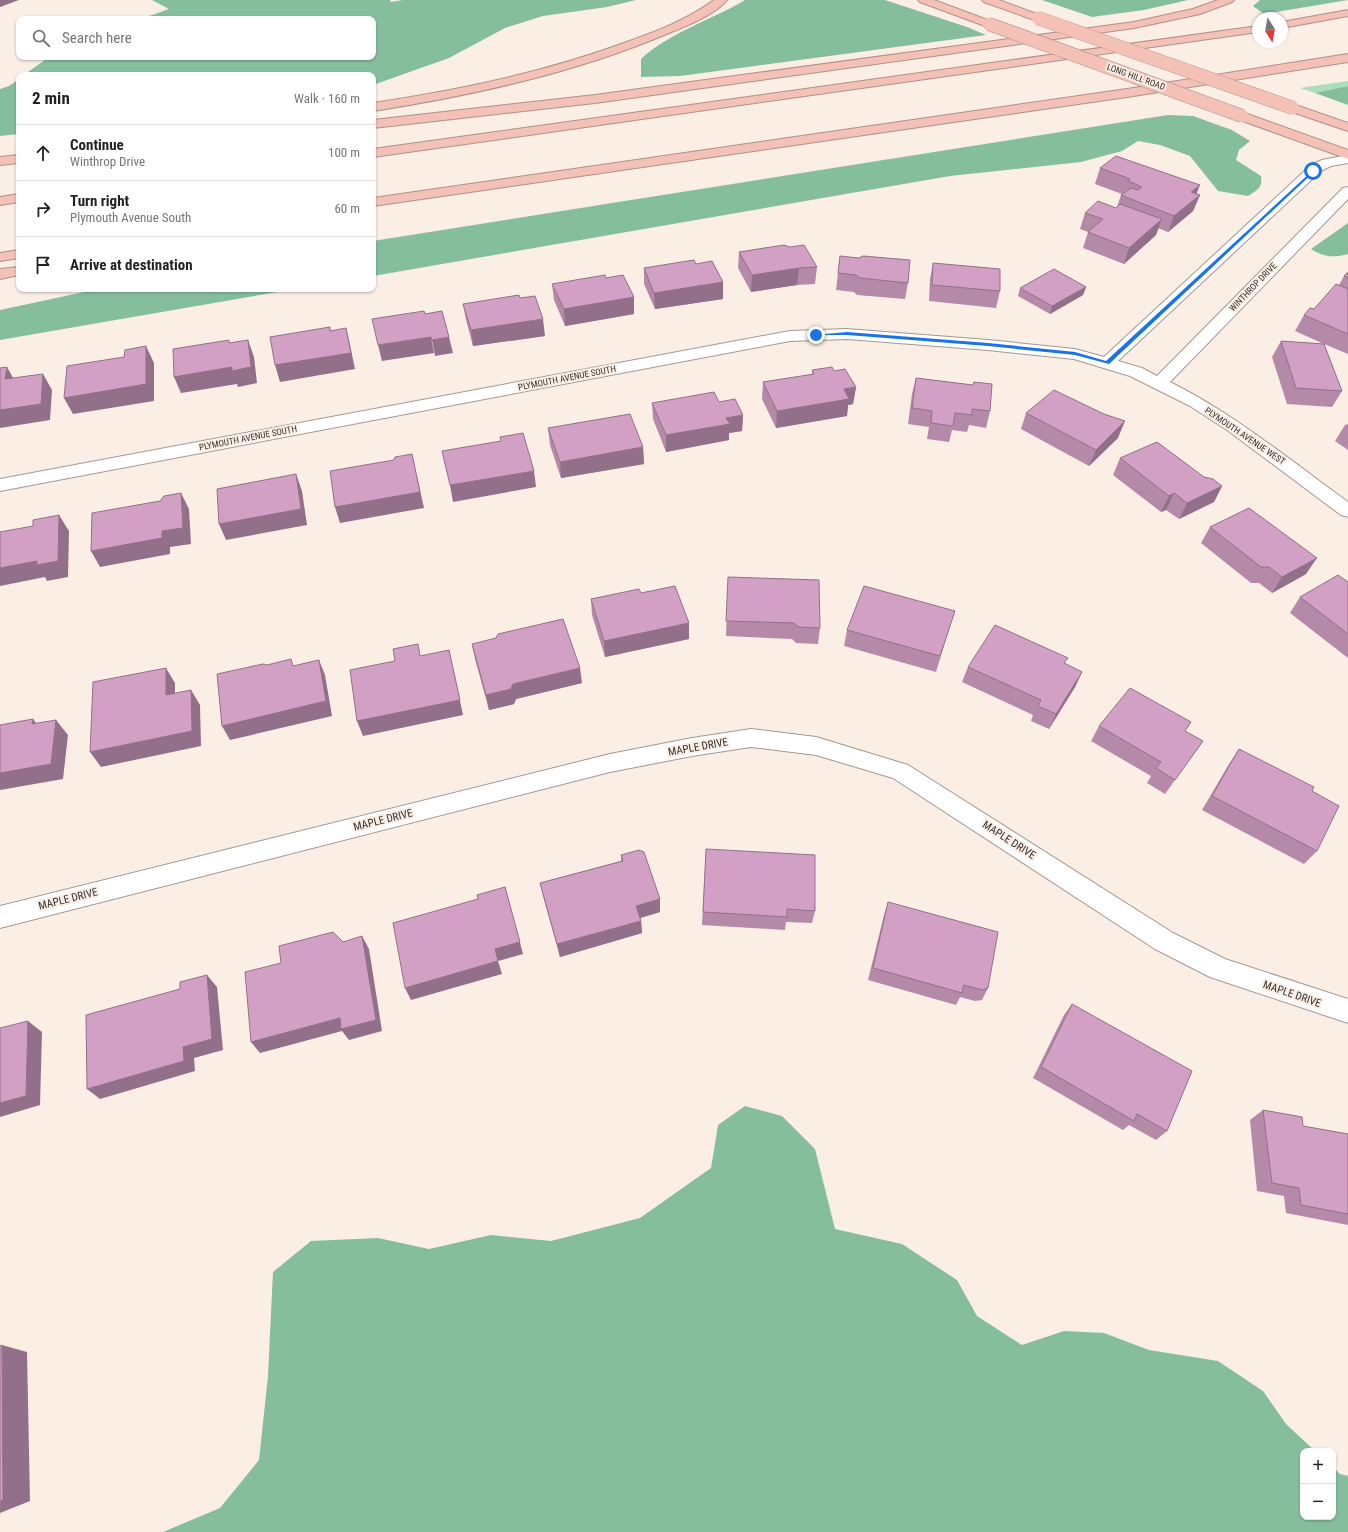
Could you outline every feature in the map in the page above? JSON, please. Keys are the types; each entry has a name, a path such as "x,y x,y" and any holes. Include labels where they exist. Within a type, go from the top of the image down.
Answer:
{"highway":[{"path":"376,106 474,89 587,60 628,46 680,24 700,15 721,0"},
{"name":"LONG HILL ROAD","path":"924,0 1348,155"},
{"path":"988,0 1348,127"},
{"path":"376,124 595,99 1134,25 1196,12 1228,0"},
{"path":"1288,24 1348,13"},
{"path":"376,153 1252,30"},
{"path":"376,202 1193,83 1348,58"},
{"path":"1193,83 1348,69"},
{"path":"0,161 16,159"},
{"path":"376,204 422,195"},
{"path":"0,201 16,198"},
{"path":"0,257 16,254"},
{"path":"0,274 16,271"}],"street":[{"path":"1107,363 1316,168 1327,162 1348,159"},
{"name":"WINTHROP DRIVE","path":"1159,384 1348,191"},
{"name":"PLYMOUTH AVENUE SOUTH","path":"0,485 790,336 847,334 988,345 1075,354 1136,372"},
{"name":"PLYMOUTH AVENUE WEST","path":"1136,372 1196,402 1233,426 1348,510"},
{"name":"MAPLE DRIVE","path":"0,917 610,763 692,747 751,738 816,746 900,771 1164,941 1219,969 1348,1011"}],"green space":[{"path":"152,0 390,0 391,2 403,0 636,0 607,7 543,16 505,28 449,58 376,84 376,72 28,72 45,60 376,60 376,16 149,16 169,9"},
{"path":"745,0 885,0 967,27 986,35 680,76 641,77 641,59 652,50 678,34"},
{"path":"1042,0 1188,0 1144,10 1092,17"},
{"path":"1260,0 1348,0 1276,12 1261,12 1253,6"},
{"path":"16,81 16,134 0,136 0,89 9,86"},
{"path":"1348,81 1348,86 1315,93 1300,88"},
{"path":"1348,86 1348,105 1315,93"},
{"path":"1168,115 1193,116 1232,130 1250,141 1239,150 1236,160 1261,176 1259,188 1248,196 1218,191 1190,156 1160,145 1138,141 1122,151 1081,162 950,176 376,275 376,241"},
{"path":"1348,223 1348,254 1329,256 1320,254 1311,249"},
{"path":"84,292 278,292 0,340 0,310"},
{"path":"745,1106 782,1116 815,1149 835,1229 902,1244 957,1280 977,1316 1022,1345 1064,1331 1104,1333 1149,1350 1218,1361 1263,1391 1286,1424 1312,1448 1300,1448 1300,1520 1336,1520 1336,1470 1340,1474 1348,1476 1348,1532 163,1532 220,1508 259,1460 268,1376 273,1272 311,1241 378,1238 429,1249 491,1235 551,1241 640,1218 711,1168 718,1125"}],"building":[{"path":"1116,156 1200,185 1191,192 1200,195 1174,216 1121,195 1131,188 1138,190 1142,187 1128,181 1130,179 1100,168"},
{"path":"1098,201 1116,208 1120,204 1162,219 1129,248 1088,232 1103,219 1085,213"},
{"path":"784,245 790,247 804,245 817,267 799,268 752,275 739,252"},
{"path":"840,256 859,258 863,256 910,260 908,283 860,278 856,275 838,273"},
{"path":"694,260 696,264 712,261 723,282 654,293 644,268"},
{"path":"933,263 1000,269 1000,291 932,285"},
{"path":"1054,269 1086,287 1052,306 1020,288"},
{"path":"1348,272 1348,278 1344,276"},
{"path":"605,275 606,278 623,275 634,297 564,309 552,284"},
{"path":"1336,284 1348,289 1348,334 1304,315 1310,308 1314,309"},
{"path":"519,295 520,298 535,296 543,319 471,330 463,304"},
{"path":"424,311 425,314 442,311 449,337 432,340 431,337 378,345 372,319"},
{"path":"330,327 330,331 346,328 351,353 275,365 270,337"},
{"path":"229,340 229,343 248,340 251,367 232,371 232,367 174,377 173,349"},
{"path":"1281,341 1324,344 1342,391 1296,388"},
{"path":"146,346 146,384 64,398 67,366 124,357 125,350"},
{"path":"7,367 5,379 43,374 41,404 0,410 0,368"},
{"path":"832,367 834,371 845,369 856,387 844,389 849,399 777,411 763,382 814,374 812,370"},
{"path":"916,378 973,385 974,382 992,384 990,411 972,409 972,415 955,413 953,426 931,423 932,411 912,408"},
{"path":"1054,390 1104,414 1125,421 1096,450 1026,413"},
{"path":"714,392 719,402 735,399 743,415 726,418 730,424 666,435 652,403"},
{"path":"630,414 643,447 560,462 548,428"},
{"path":"523,433 534,471 450,485 442,451 501,441 500,437"},
{"path":"1157,442 1204,477 1213,479 1222,486 1187,503 1174,493 1169,496 1120,458"},
{"path":"412,454 420,492 335,507 330,471 394,460 395,457"},
{"path":"296,474 301,509 219,524 217,489"},
{"path":"181,493 183,528 162,531 162,538 91,551 92,513 160,501 164,496"},
{"path":"1249,508 1317,558 1282,577 1269,567 1261,567 1210,527"},
{"path":"59,515 58,561 37,565 37,561 0,568 0,532 33,526 33,520"},
{"path":"1338,575 1348,582 1348,634 1300,597"},
{"path":"728,577 819,580 820,628 798,627 794,623 726,621"},
{"path":"675,586 689,623 604,641 591,599 639,589 641,593"},
{"path":"864,586 955,611 940,656 847,630"},
{"path":"563,619 580,668 513,684 511,689 486,695 472,644 496,638 498,634"},
{"path":"995,625 1068,658 1064,663 1082,672 1056,714 1038,706 1041,700 968,667"},
{"path":"418,644 420,656 449,650 460,700 357,721 350,670 395,661 393,649"},
{"path":"291,659 293,666 319,660 326,701 222,726 217,674"},
{"path":"166,668 166,695 191,690 192,731 90,752 93,682"},
{"path":"1130,688 1191,722 1185,731 1203,741 1175,780 1156,768 1161,762 1099,726"},
{"path":"33,719 32,724 56,720 51,764 0,773 0,725"},
{"path":"1239,749 1314,787 1312,791 1339,806 1317,851 1212,796"},
{"path":"706,849 815,855 815,911 787,909 787,917 703,912"},
{"path":"639,850 644,852 660,899 636,906 641,921 557,944 540,883 623,861 621,855"},
{"path":"505,887 520,942 495,949 498,961 405,988 393,923 478,899 477,895"},
{"path":"888,902 998,932 988,988 982,990 964,985 962,993 873,968"},
{"path":"333,932 343,942 362,936 376,1020 341,1029 340,1018 251,1042 245,972 281,963 279,946"},
{"path":"207,975 212,1039 183,1047 184,1061 87,1089 86,1015 180,989 180,982"},
{"path":"1072,1004 1192,1071 1167,1131 1137,1114 1134,1121 1041,1067"},
{"path":"28,1021 26,1096 0,1103 0,1028"},
{"path":"1263,1110 1302,1117 1303,1126 1348,1134 1348,1214 1301,1205 1299,1188 1272,1183"},
{"path":"2,1345 3,1500 0,1501 0,1346"}],"route":[{"path":"816,335 847,334 988,345 1075,354 1107,363 1313,171"}]}
